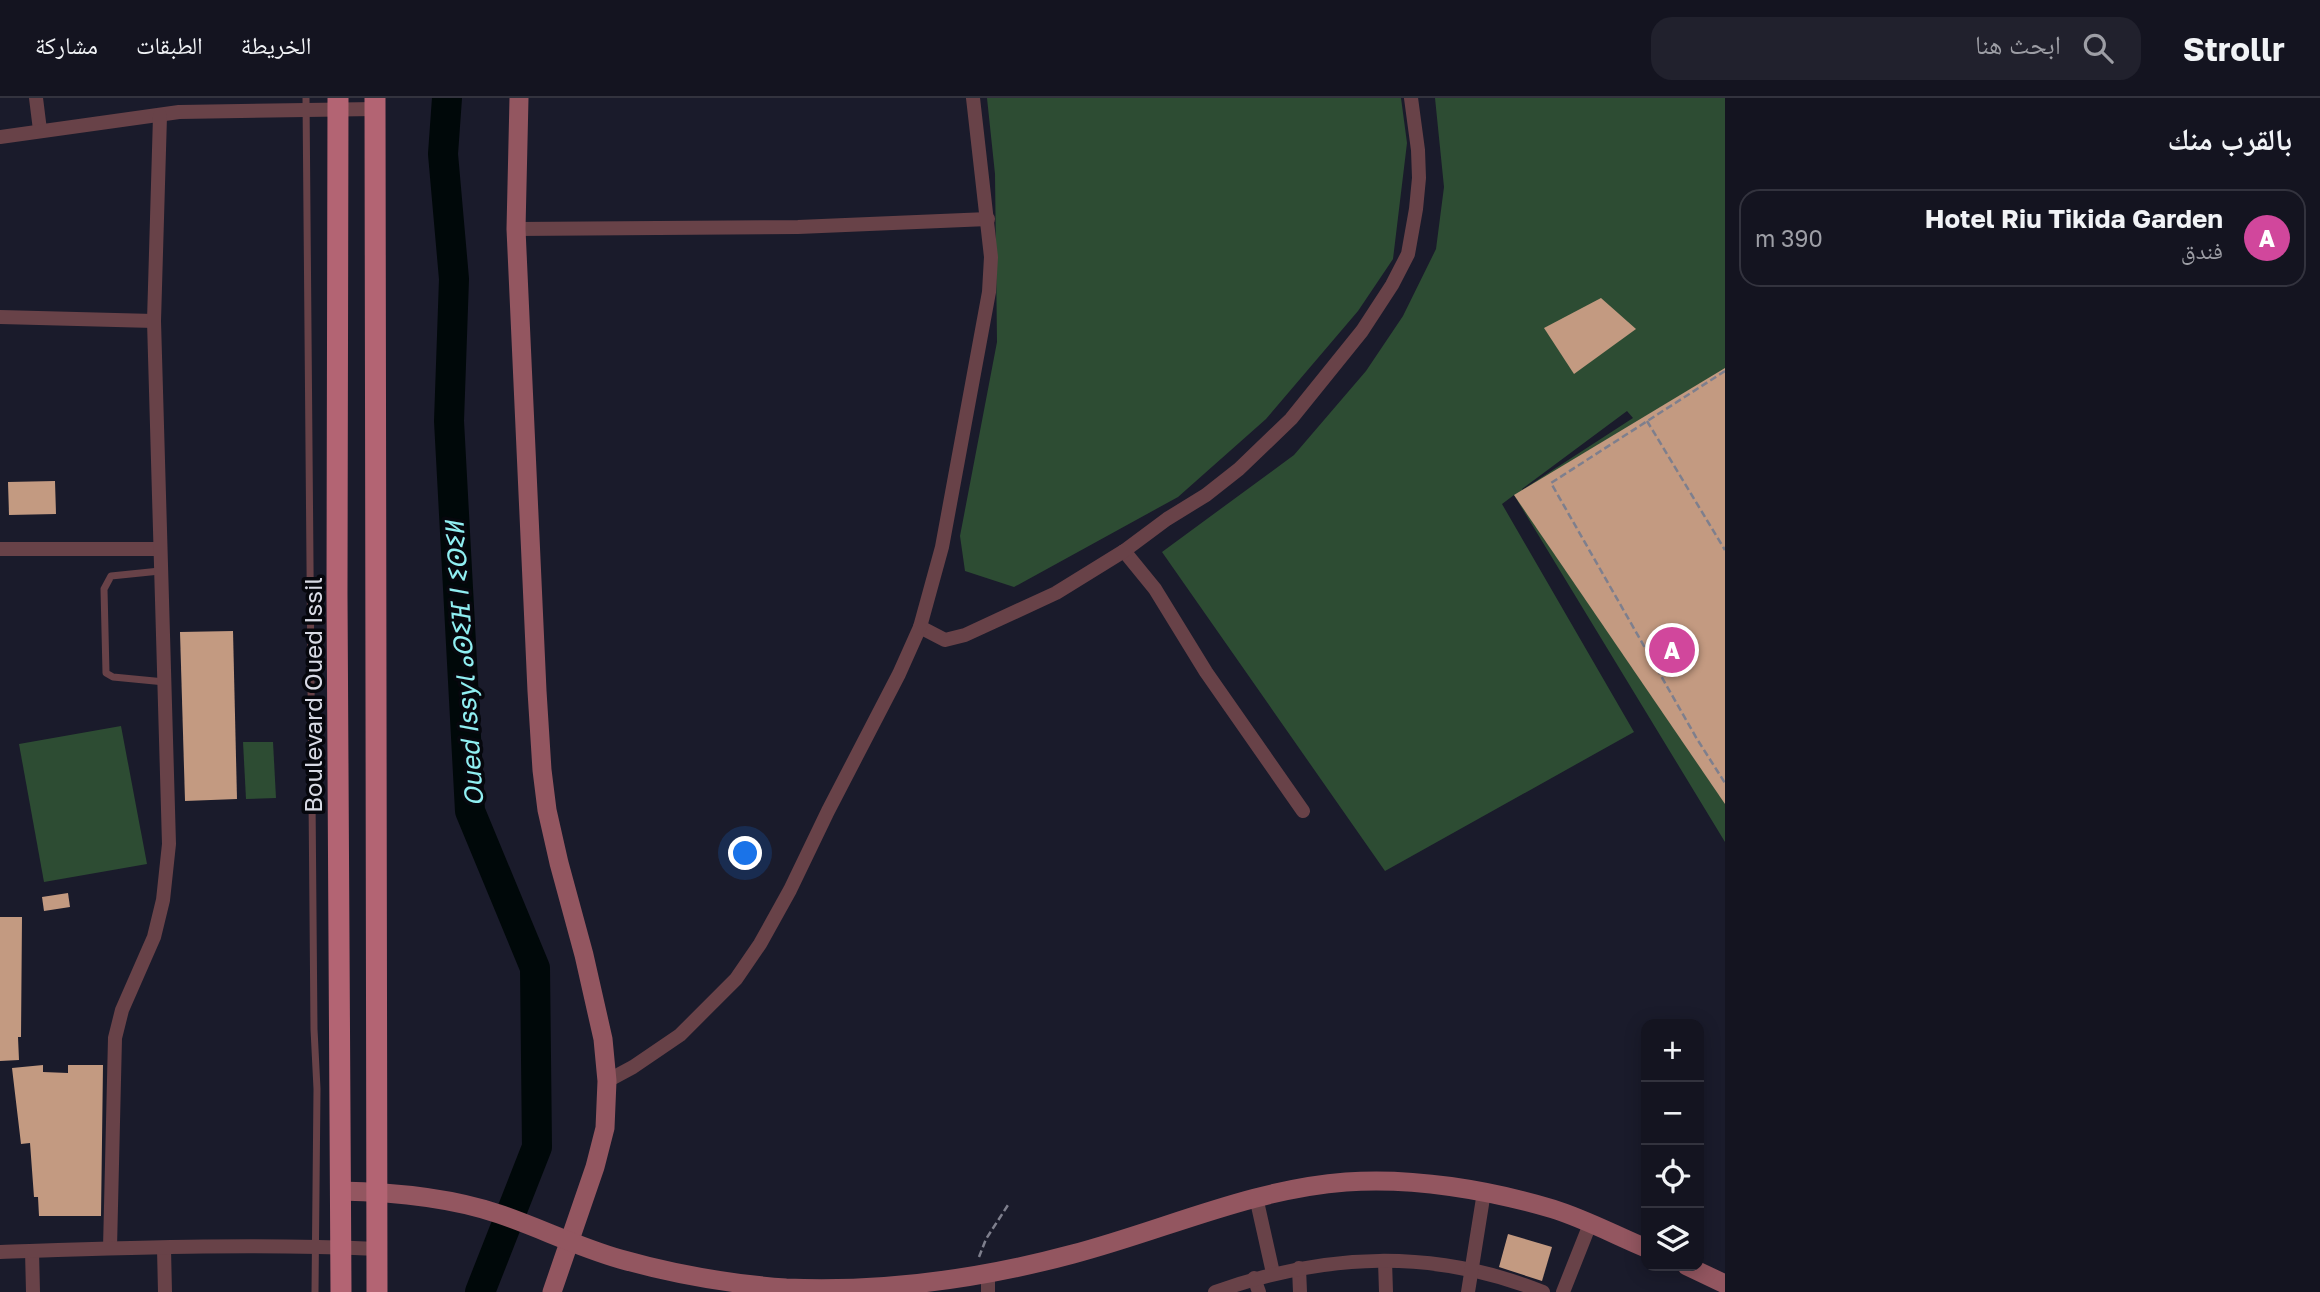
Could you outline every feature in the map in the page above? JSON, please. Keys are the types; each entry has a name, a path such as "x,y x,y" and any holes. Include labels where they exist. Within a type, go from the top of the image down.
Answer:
{"main road":[{"name":"Boulevard Oued Issil","path":"338,104 341,1292"},
{"path":"375,104 377,1292"}],"street":[{"path":"36,98 40,130"},
{"path":"519,98 516,229 542,770 547,810 559,863 603,1039 607,1082 605,1128 595,1167 552,1292"},
{"path":"607,1082 680,1035 736,979 760,944 790,890 828,811 879,716 920,627 942,547 982,335 991,257 973,98"},
{"path":"920,627 945,640 965,635 1056,593 1206,495 1264,447 1323,380 1376,310 1408,254 1419,178 1411,98"},
{"path":"0,137 179,112 306,104 375,104"},
{"path":"110,1248 115,1038 122,1010 154,937 163,900 169,844 154,321 160,116"},
{"path":"516,229 798,227 988,219"},
{"path":"0,317 154,321"},
{"path":"0,549 159,549"},
{"path":"1124,551 1155,589 1206,672 1303,811"},
{"path":"340,1191 438,1199 496,1213 569,1242 671,1273 786,1288 852,1288 982,1281 1256,1197 1348,1181 1406,1182 1484,1192 1554,1210 1641,1246"},
{"path":"1468,1292 1484,1192"},
{"path":"1256,1197 1273,1273"},
{"path":"1563,1292 1590,1224"},
{"path":"0,1252 110,1248 377,1249"},
{"path":"164,1249 165,1292"},
{"path":"32,1251 33,1292"},
{"path":"1215,1292 1257,1285 1273,1273 1299,1268 1359,1261 1385,1261 1420,1262 1472,1270 1507,1278 1543,1292"},
{"path":"1385,1261 1386,1292"},
{"path":"1299,1268 1300,1292"},
{"path":"1698,1271 1725,1284"}],"lane":[{"path":"306,104 314,1029 317,1089 315,1292"},
{"path":"160,571 111,576 104,589 106,673 113,677 166,682"}],"path":[{"path":"1725,371 1551,483 1725,783"},
{"path":"1647,421 1725,550"},
{"path":"982,1281 986,1240 1009,1205"}],"green space":[{"path":"987,98 1401,98 1407,143 1393,259 1358,311 1266,419 1178,497 1014,587 965,571 960,536 997,342 995,174"},
{"path":"1435,98 1725,98 1725,842 1514,495 1502,504 1634,732 1385,871 1162,552 1294,455 1366,371 1403,316 1436,249 1444,187","holes":["1627,411 1633,418 1522,490"]},
{"path":"121,726 147,864 44,882 19,744"},
{"path":"243,742 273,742 276,798 246,799"}],"building":[{"path":"1601,298 1636,329 1574,374 1544,328"},
{"path":"1725,368 1725,804 1514,495"},
{"path":"55,481 56,514 9,515 8,482"},
{"path":"233,631 237,799 185,801 180,632"},
{"path":"68,893 70,907 44,911 42,897"},
{"path":"0,917 22,917 19,1060 0,1061"},
{"path":"43,1065 43,1072 68,1073 68,1065 103,1065 101,1216 39,1216 38,1197 34,1197 30,1143 21,1144 12,1068"},
{"path":"1508,1234 1552,1247 1542,1281 1499,1267"}],"waterway":[{"name":"Oued Issyl ⴰⵙⵉⴼ ⵏ ⵉⵙⵉⵍ","path":"447,98 443,154 454,279 449,421 470,811 535,968 537,1147 480,1292"}],"place":[{"name":"Hotel Riu Tikida Garden","path":"1672,650"}]}
